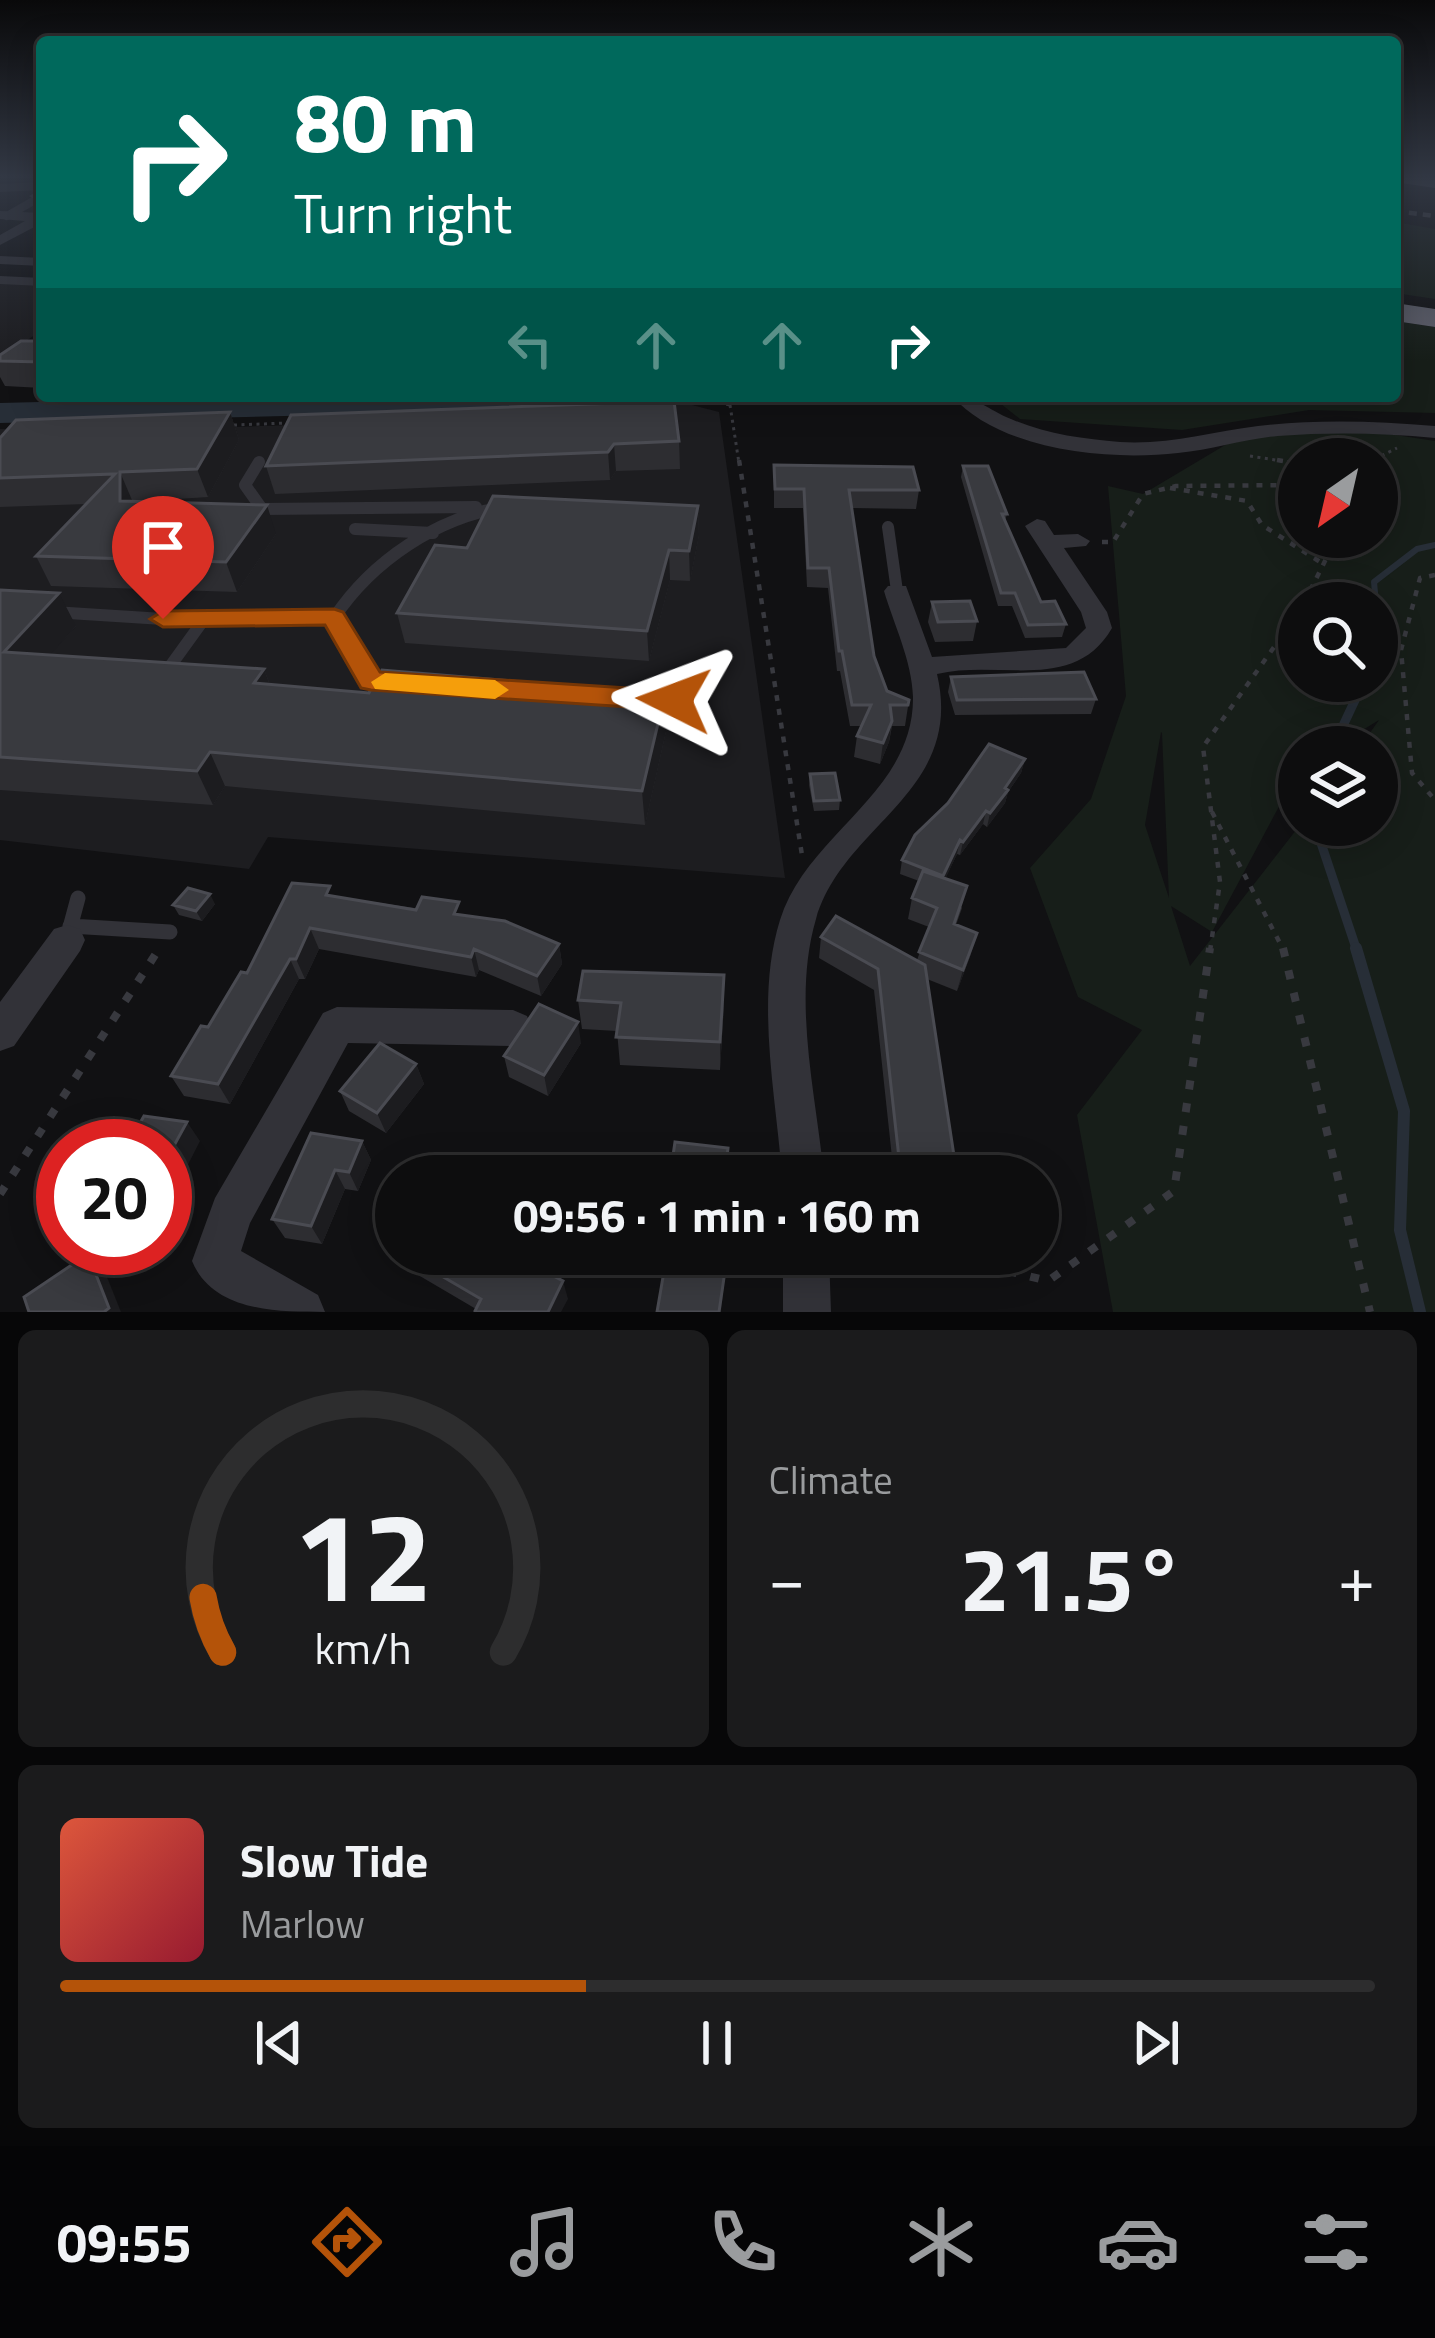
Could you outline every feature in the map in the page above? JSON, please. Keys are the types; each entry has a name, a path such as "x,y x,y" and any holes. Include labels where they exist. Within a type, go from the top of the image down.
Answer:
{"highway":[{"path":"1401,304 1435,309"},
{"path":"1401,314 1435,318"}],"street":[{"path":"0,260 36,262"},
{"path":"970,402 997,422 1072,442 1170,448 1300,429 1375,425 1435,432"},
{"path":"922,668 949,662 1047,660 1080,653 1099,628 1094,613 1041,534 1078,542"},
{"path":"802,1155 791,955 798,917 832,855 894,794 917,763 925,742 927,696 922,668 897,591"},
{"path":"0,1033 69,933"},
{"path":"302,1312 215,1261 231,1214 337,1025 513,1028"},
{"path":"806,1275 807,1312"}],"lane":[{"path":"0,280 36,282"},
{"path":"259,462 245,485 262,509 528,506"},
{"path":"334,617 345,597 389,560 481,507"},
{"path":"888,527 897,591"},
{"path":"355,529 433,533"},
{"path":"46,612 334,617"},
{"path":"334,617 371,681 417,684"},
{"path":"171,665 205,618"},
{"path":"78,898 69,933 170,932"}],"path":[{"path":"621,407 638,402"},
{"path":"714,402 734,402"},
{"path":"730,405 798,844 813,884"},
{"path":"230,425 288,423"},
{"path":"1078,542 1113,542 1143,494 1167,488 1278,485"},
{"path":"1167,488 1246,501 1262,525 1325,565"},
{"path":"1316,582 1328,558"},
{"path":"1435,575 1420,578 1401,650 1412,773 1435,800"},
{"path":"1059,1273 1174,1191 1220,882 1203,747 1278,648"},
{"path":"1210,809 1281,940 1370,1312"},
{"path":"0,1194 170,932"},
{"path":"1024,1275 1048,1281 1056,1275"}],"shaded area":[{"path":"1401,238 1435,238 1435,299 1401,294"},
{"path":"0,283 36,284 36,334 0,359"},
{"path":"1401,322 1435,327 1435,413 1309,410 1182,430 1020,419 999,402 1401,402"},
{"path":"602,402 367,414 0,423 0,403"},
{"path":"681,402 719,412 785,878 268,837 249,869 0,840 0,429 115,431 611,412"},
{"path":"1343,427 1435,441 1435,1312 1113,1312 1077,1115 1142,1030 1078,997 1030,868 1091,799 1126,696 1108,486 1143,494 1242,435","holes":["1162,733 1169,898 1145,825"]}],"building":[{"path":"21,341 36,341 36,362 0,361 0,355"},
{"path":"674,402 679,441 614,444 608,452 266,466 291,415"},
{"path":"230,412 197,469 120,472 120,501 267,505 226,562 36,556 115,474 0,478 0,438 16,420"},
{"path":"774,465 913,467 919,490 849,490 874,656 887,691 909,700 908,705 890,705 892,721 883,743 857,736 871,705 852,705 839,651 829,568 808,568 804,489 775,489"},
{"path":"963,466 988,466 1007,514 1002,514 1041,602 1055,601 1066,624 1028,625 1015,593 1001,593"},
{"path":"493,496 698,506 689,551 669,550 647,631 397,613 435,545 467,548"},
{"path":"0,590 59,593 4,652 264,669 254,683 369,693 382,670 665,694 642,791 210,752 197,771 0,757"},
{"path":"970,601 977,621 938,622 932,602"},
{"path":"1084,672 1096,699 957,700 951,677"},
{"path":"989,744 1025,759 1008,790 960,840 943,876 902,860 915,835 948,803"},
{"path":"835,773 840,800 814,801 810,774"},
{"path":"923,871 967,886 954,924 977,933 963,970 919,952 937,908 912,898"},
{"path":"292,883 330,886 326,895 416,910 422,897 459,902 454,914 505,921 559,944 537,976 474,949 471,957 310,928 296,959 290,959 218,1084 171,1076 201,1026 208,1027 241,972 247,973"},
{"path":"188,888 210,894 196,911 173,905"},
{"path":"836,916 925,965 954,1155 899,1155 878,969 821,937"},
{"path":"583,971 724,975 720,1042 616,1037 621,1003 578,1000"},
{"path":"539,1004 578,1022 544,1075 504,1056"},
{"path":"380,1043 416,1064 377,1113 340,1091"},
{"path":"311,1133 362,1141 349,1172 335,1170 311,1226 272,1219"},
{"path":"675,1142 728,1148 727,1155 673,1155"},
{"path":"57,1275 96,1275 109,1308 104,1312 29,1312 24,1297"},
{"path":"440,1275 551,1275 563,1281 548,1312 476,1312 481,1299"},
{"path":"663,1275 724,1275 719,1312 657,1312"}],"waterway":[{"path":"1374,582 1417,549 1435,545"},
{"path":"1343,726 1354,702"},
{"path":"1322,846 1356,948"},
{"path":"1356,948 1404,1111 1400,1230 1420,1312"}],"slow traffic":[{"path":"385,682 495,690"}],"route":[{"path":"163,619 334,617 371,681 674,700"}]}
